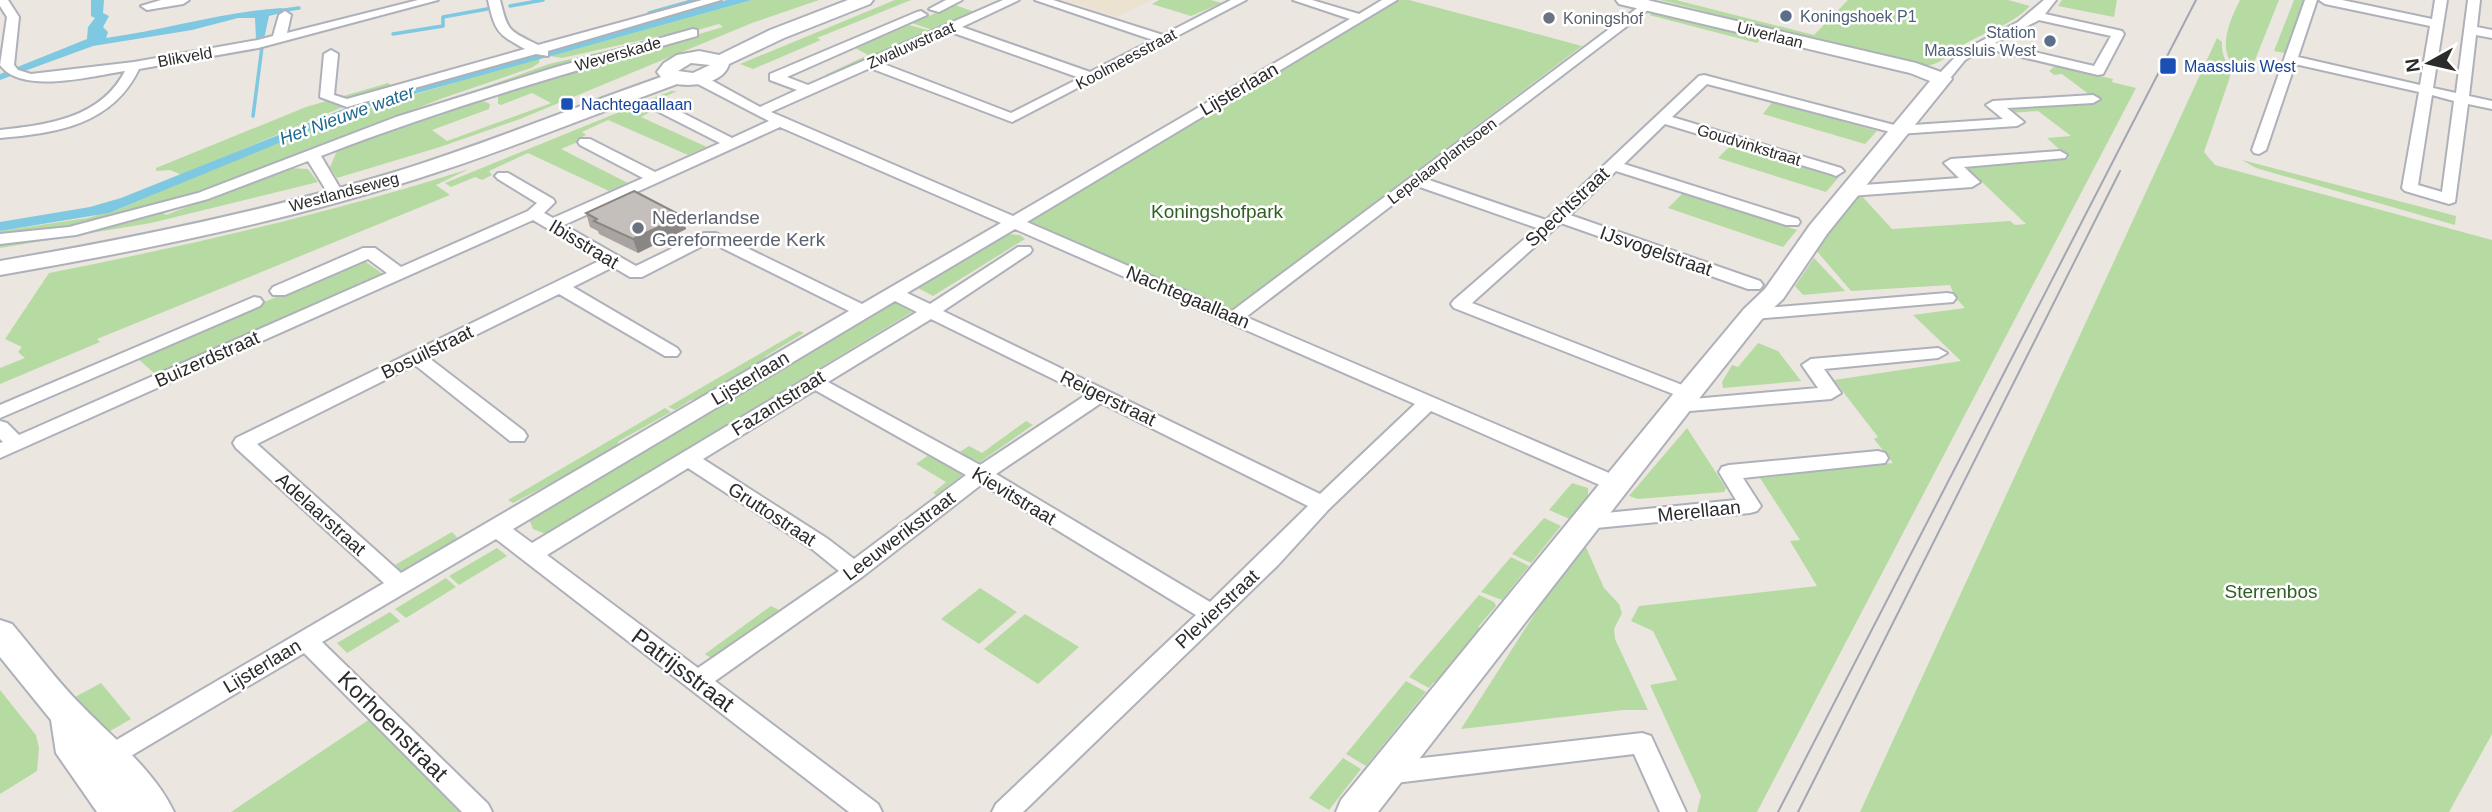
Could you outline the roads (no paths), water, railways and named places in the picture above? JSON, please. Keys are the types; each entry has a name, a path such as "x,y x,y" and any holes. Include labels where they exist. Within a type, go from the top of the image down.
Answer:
{"street":[{"name":"Blikveld","path":"1,0 13,17 9,70 52,77 134,66 279,38 432,0"},
{"path":"147,6 183,0"},
{"name":"Weverskade","path":"401,120 428,104 546,57 715,0"},
{"name":"Westlandseweg","path":"696,70 793,19 849,0"},
{"name":"Westlandseweg","path":"0,268 141,241 335,192 696,70 863,0"},
{"name":"Zwaluwstraat","path":"935,9 956,0"},
{"name":"Zwaluwstraat","path":"759,112 1013,0"},
{"path":"1041,0 1163,39"},
{"name":"Koolmeesstraat","path":"870,63 1012,118 1240,0"},
{"path":"1299,0 1359,19"},
{"name":"Lijsterlaan","path":"110,756 1391,0"},
{"name":"Uiverlaan","path":"1625,0 1644,2 1942,79"},
{"path":"2259,150 2311,0"},
{"path":"2325,0 2438,21"},
{"path":"2351,0 2438,21"},
{"path":"2441,0 2410,188 2449,199 2474,0"},
{"name":"Lepelaarplantsoen","path":"1235,317 1416,181 1644,2"},
{"path":"495,5 500,26 506,34 546,57"},
{"path":"1355,812 1683,400 1753,299 1774,294 1898,130 1965,53 1982,44 2013,31 2045,7 2118,34 2098,71 1982,44"},
{"path":"279,38 285,15"},
{"name":"Zwaluwstraat","path":"808,90 775,77 921,15"},
{"path":"2470,27 2492,28"},
{"path":"2470,27 2492,34"},
{"path":"952,28 1091,77"},
{"name":"Weverskade","path":"0,239 71,232 202,196 401,120 558,71 693,33 689,30 546,57 347,103 327,97 331,54"},
{"path":"2290,59 2492,104"},
{"path":"0,134 68,122 100,108 120,91 134,66"},
{"name":"Nachtegaallaan","path":"696,70 759,112 1616,484"},
{"name":"Spechtstraat","path":"1683,400 1460,304 1554,221 1704,79 1898,130"},
{"path":"1898,130 2017,121 1993,105 2093,99"},
{"path":"662,108 732,143"},
{"name":"Goudvinkstraat","path":"1662,119 1836,171"},
{"path":"553,224 781,121"},
{"path":"585,142 655,178"},
{"path":"312,154 335,192"},
{"path":"1850,191 1972,182 1951,163 2060,155"},
{"path":"1614,165 1792,222"},
{"path":"503,176 547,202 534,214"},
{"name":"IJsvogelstraat","path":"1416,181 1554,221 1753,299"},
{"name":"Westlandseweg","path":"0,258 149,233 335,192"},
{"name":"Ibisstraat","path":"534,214 636,273 710,236 862,311"},
{"name":"Buizerdstraat","path":"0,427 8,448 534,214"},
{"name":"Fazantstraat","path":"531,554 931,311 1024,250"},
{"path":"279,291 369,252 399,273"},
{"name":"Bosuilstraat","path":"243,443 612,261"},
{"path":"560,287 671,352"},
{"name":"Reigerstraat","path":"893,293 1322,504"},
{"path":"1753,299 1947,298"},
{"name":"Buizerdstraat","path":"0,412 254,302"},
{"path":"1683,400 1831,393 1811,365 1938,353"},
{"path":"416,357 517,436"},
{"name":"Kievitstraat","path":"813,381 981,474 1212,614"},
{"name":"Leeuwerikstraat","path":"698,681 854,571 981,474 1101,394"},
{"name":"Plevierstraat","path":"1005,812 1270,559 1322,504 1427,404"},
{"name":"Adelaarstraat","path":"243,443 400,585"},
{"name":"Gruttostraat","path":"689,458 820,544 854,571"},
{"name":"Merellaan","path":"1586,522 1750,506 1728,472 1878,458"},
{"name":"Patrijsstraat","path":"497,528 869,812"},
{"path":"0,633 68,715 110,756 155,812"},
{"name":"Korhoenstraat","path":"306,641 479,812"},
{"path":"68,715 74,753 119,812"},
{"path":"1386,773 1642,743 1672,812"}],"water":[{"path":"91,0 104,0 103,13 109,16 103,27 108,32 106,38 238,13 282,8 281,13 269,16 264,39 256,39 255,18 238,18 192,30 93,46 0,80 0,74 87,39 88,27 95,18 91,16"},
{"name":"Het Nieuwe water","path":"727,0 752,0 364,108 109,213 0,231 0,222 90,207 121,198 356,104"}],"waterway":[{"path":"510,6 543,0"},
{"path":"649,13 695,0"},
{"path":"277,11 299,8"},
{"path":"393,34 443,26 443,17 487,9"},
{"path":"253,116 262,47"}],"tram line":[{"path":"1778,812 2196,0"},
{"path":"1798,812 2120,171"}],"place":[{"name":"Koningshoek P1","path":"1786,16"},
{"name":"Koningshof","path":"1549,18"},
{"name":"Station Maassluis West","path":"2050,41"},
{"name":"Maassluis West","path":"2168,66"},
{"name":"Nachtegaallaan","path":"567,104"},
{"name":"Nederlandse Gereformeerde Kerk","path":"638,228"}],"park label":[{"name":"Koningshofpark","path":"1217,211"},
{"name":"Sterrenbos","path":"2271,591"}]}
